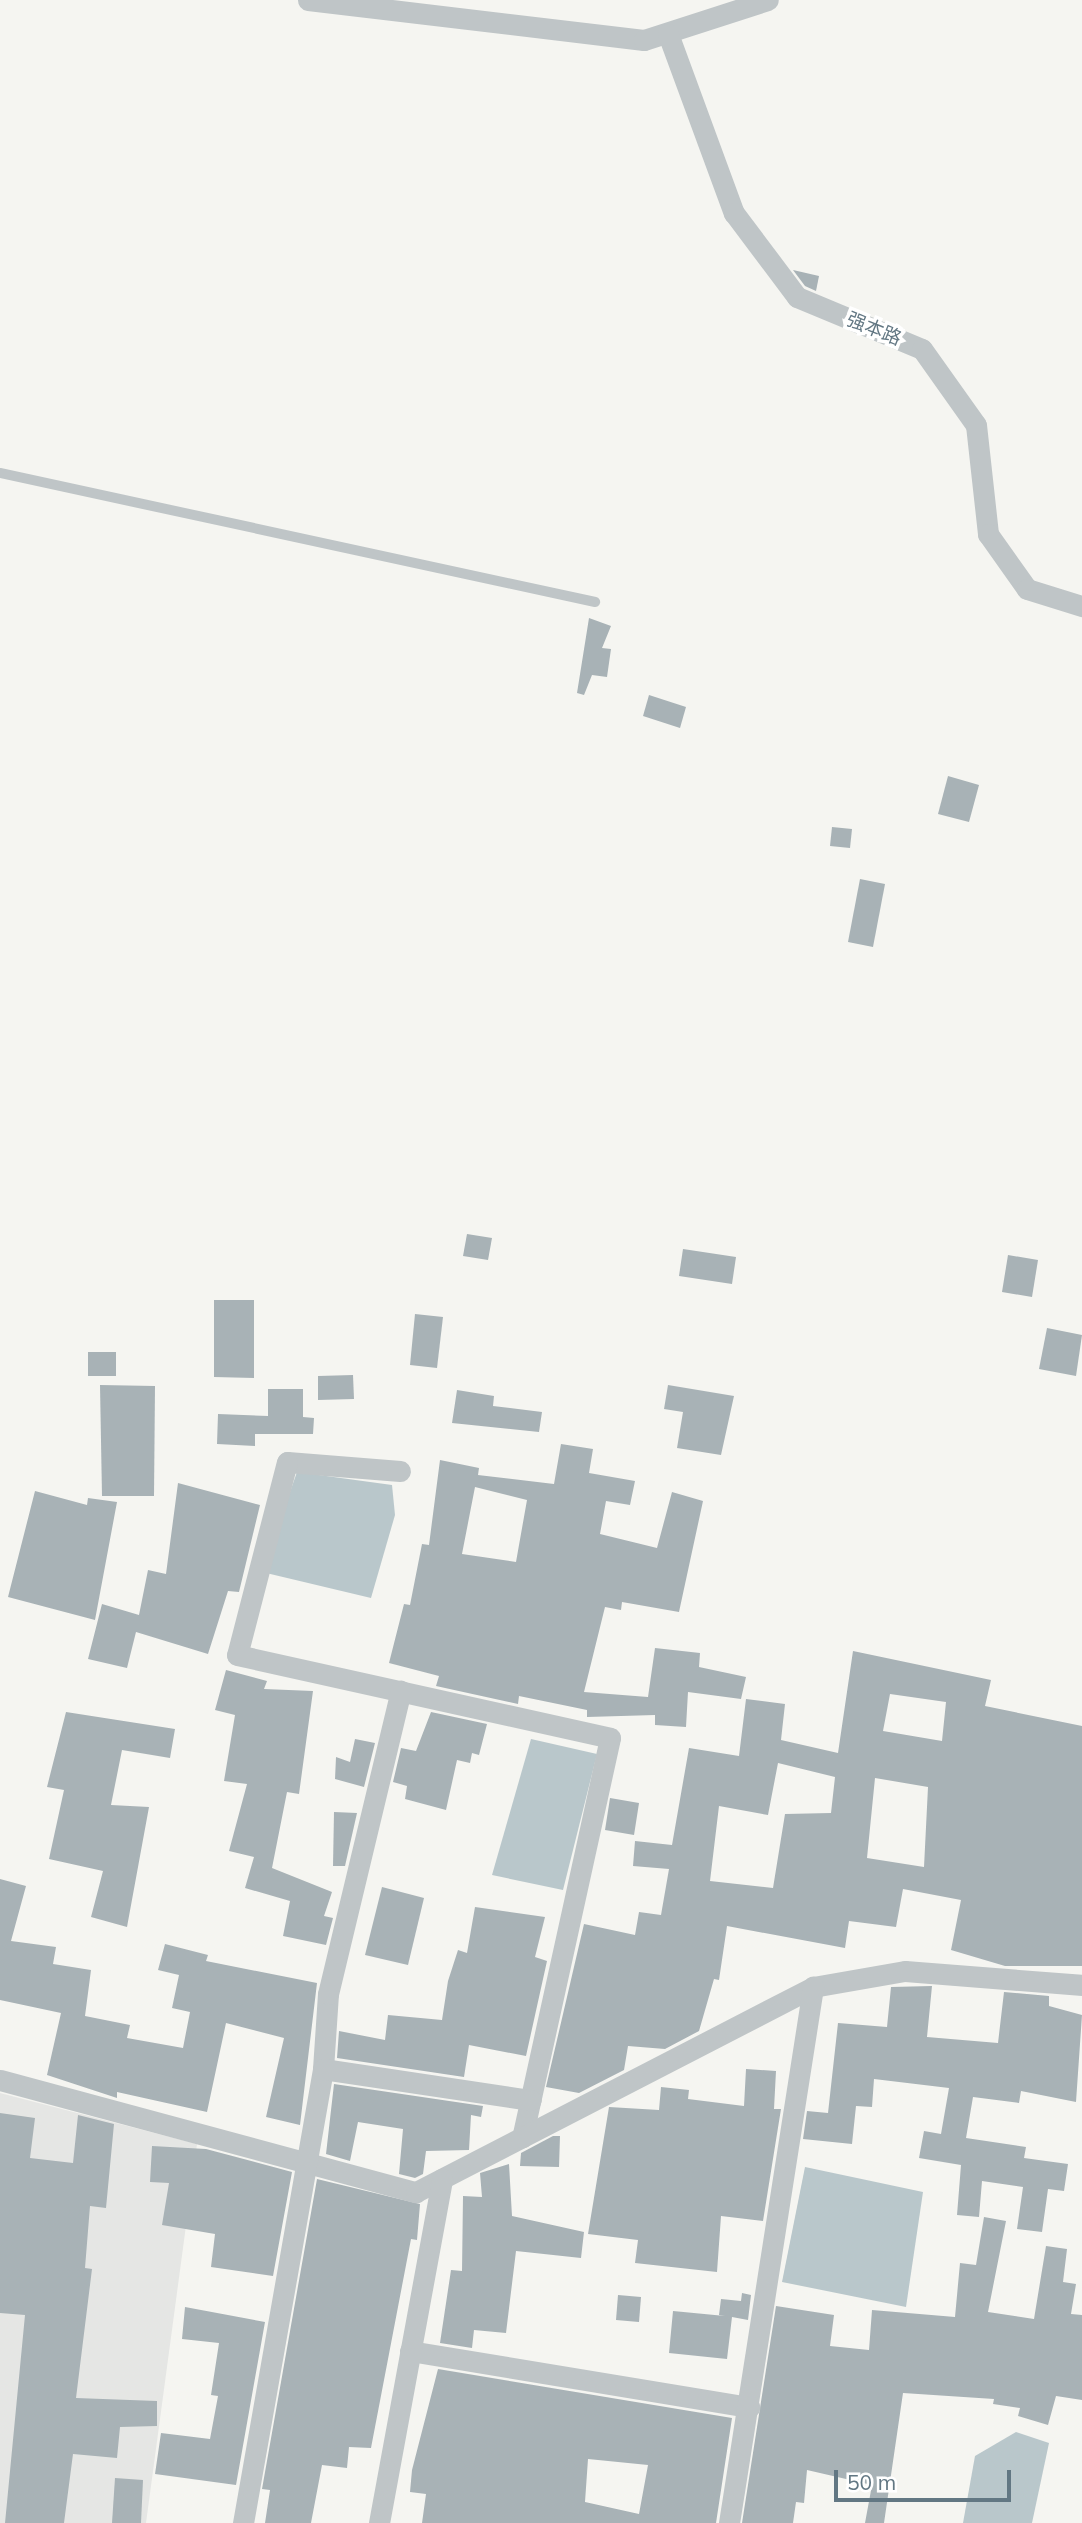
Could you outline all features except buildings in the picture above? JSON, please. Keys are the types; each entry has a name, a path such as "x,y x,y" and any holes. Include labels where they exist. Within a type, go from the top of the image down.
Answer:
{"street":[{"path":"308,0 644,40 768,0"},
{"name":"强本路","path":"668,34 734,213 797,298 922,349 976,425 988,534 1027,589 1082,606"},
{"path":"400,1471 286,1462 237,1655 610,1738 523,2137"},
{"path":"243,2523 323,2069 328,1994 401,1691"},
{"path":"0,2080 416,2192 813,1987 905,1971 1082,1985"},
{"path":"729,2523 813,1987"},
{"path":"323,2069 531,2099"},
{"path":"379,2523 442,2179"},
{"path":"410,2351 749,2407"}],"lane":[{"path":"0,473 595,602"}],"shaded area":[{"path":"297,1472 392,1485 395,1515 371,1598 262,1572"},
{"path":"531,1739 597,1754 563,1890 492,1875"},
{"path":"0,2093 197,2144 146,2523 0,2523"},
{"path":"805,2167 923,2192 906,2307 782,2282"},
{"path":"1016,2432 1049,2443 1032,2523 963,2523 975,2456"}]}
